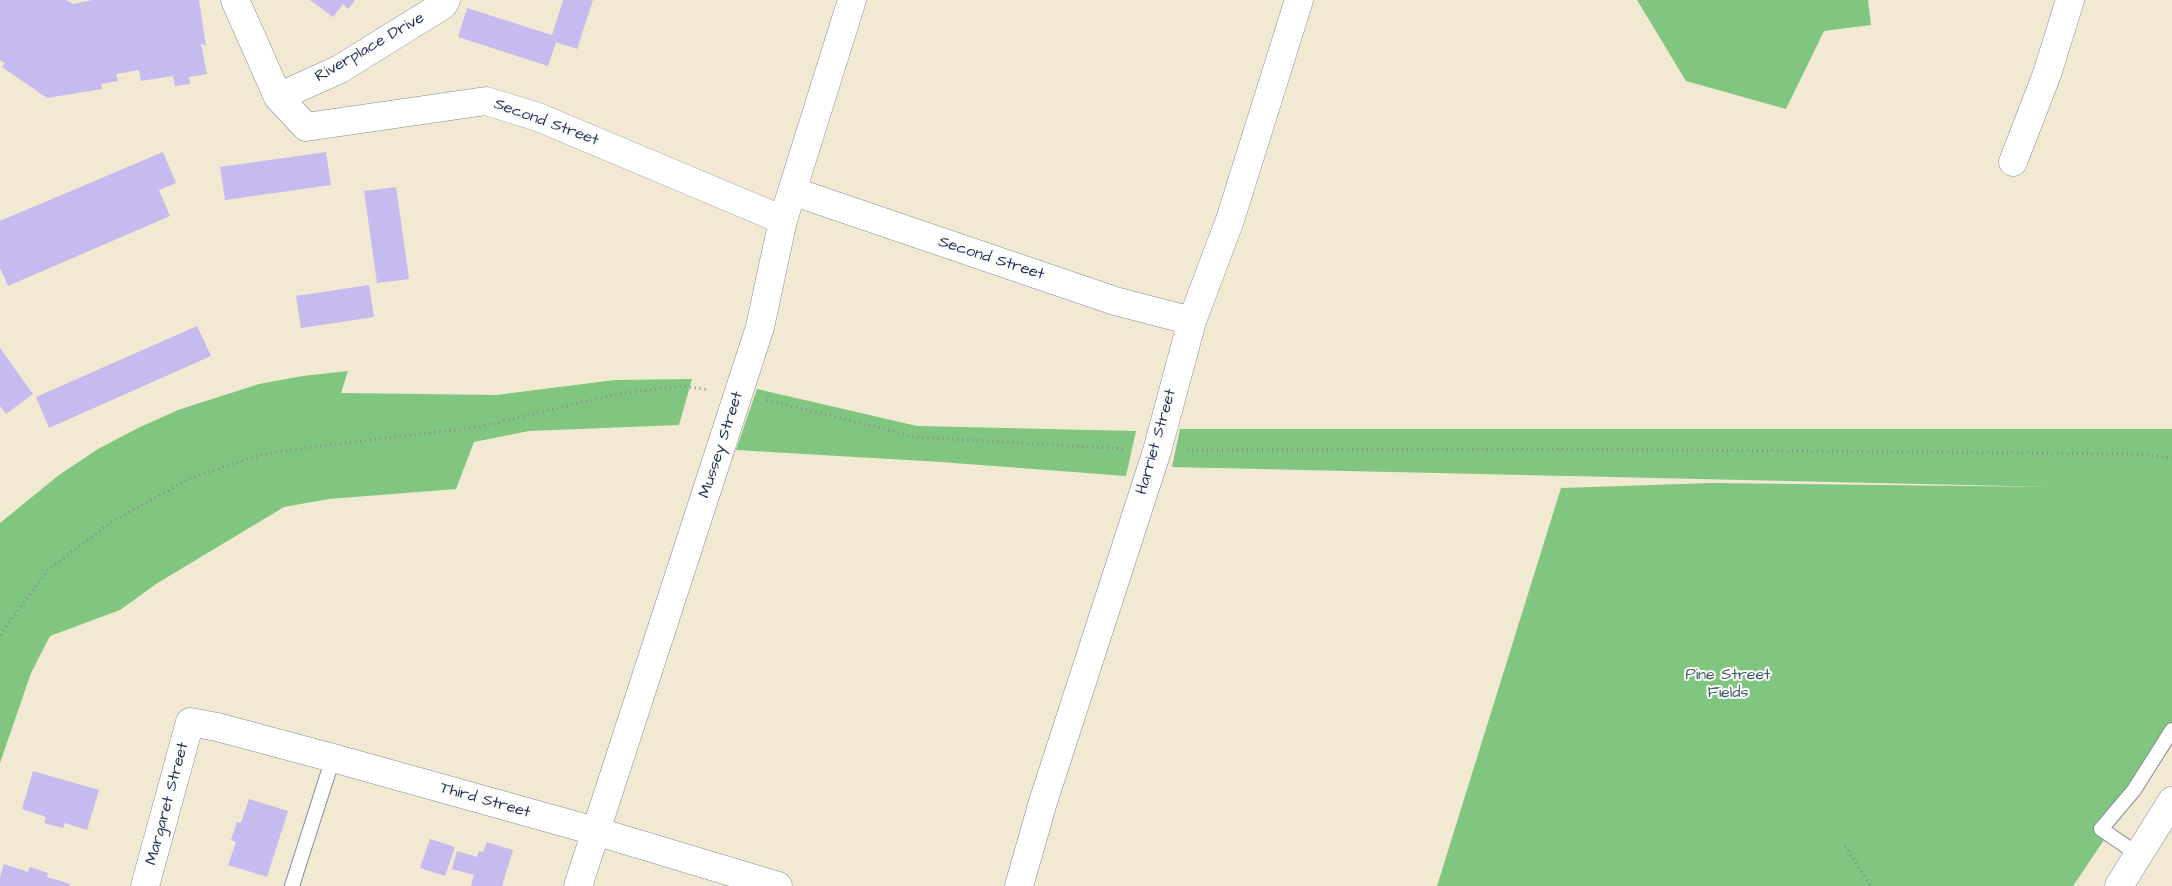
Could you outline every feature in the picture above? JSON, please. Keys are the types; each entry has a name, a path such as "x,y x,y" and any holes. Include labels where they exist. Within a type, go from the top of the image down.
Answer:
{"street":[{"path":"235,0 278,97"},
{"name":"Riverplace Drive","path":"278,97 340,68 443,5 446,0"},
{"name":"Mussey Street","path":"578,886 760,328 783,220 852,0"},
{"name":"Harriet Street","path":"1019,886 1043,802 1156,450 1192,321 1230,220 1299,0"},
{"path":"2013,162 2047,74 2070,0"},
{"name":"Second Street","path":"278,97 306,127 486,101 538,117 783,220"},
{"name":"Second Street","path":"792,191 1115,301 1192,321"},
{"name":"Third Street","path":"190,722 217,727 333,758 595,831 778,886"},
{"name":"Margaret Street","path":"145,886 190,722"},
{"path":"2119,886 2139,854 2168,815"}],"lane":[{"path":"2139,854 2101,829 2134,790 2172,730"},
{"path":"292,886 333,758"}],"path":[{"path":"0,634 48,570 113,521 191,478 260,455 479,427 618,394 683,386 739,394 916,437 1132,450"},
{"path":"1180,450 1579,449 2137,454 2172,458"},
{"path":"1845,846 1871,886"}],"green space":[{"path":"1637,0 1868,0 1871,25 1824,31 1786,109 1686,81"},
{"path":"348,371 341,393 496,395 615,380 692,379 679,425 529,431 474,442 456,489 329,499 284,507 156,584 120,610 50,636 31,673 0,763 0,523 59,475 98,449 178,410 259,384 303,376"},
{"path":"757,389 917,426 1136,431 1126,476 941,462 736,450"},
{"name":"Pine Street Fields","path":"1180,429 2172,429 2172,739 2073,886 1437,886 1561,488 1712,483 2052,487 1172,467"}],"building":[{"path":"0,0 66,0 73,4 92,0 199,0 206,46 201,44 207,74 189,77 190,84 175,86 173,76 141,81 139,70 116,74 118,81 101,84 102,89 47,98 2,67 5,63 0,60"},
{"path":"310,0 355,0 348,9 343,4 333,17"},
{"path":"563,0 593,0 577,49 556,42 548,66 458,37 467,8 552,35"},
{"path":"163,152 176,183 159,190 170,216 8,286 0,268 0,221"},
{"path":"326,152 331,185 225,200 220,167"},
{"path":"396,187 409,279 377,283 364,191"},
{"path":"369,285 374,317 301,328 296,296"},
{"path":"197,326 211,356 49,428 36,397"},
{"path":"0,348 33,394 6,414 0,406"},
{"path":"33,771 99,790 87,830 65,823 63,828 44,823 46,817 22,809"},
{"path":"249,799 288,811 267,877 228,865 236,842 231,840 237,822 241,823"},
{"path":"430,839 455,847 445,876 420,868"},
{"path":"487,842 513,850 502,886 471,886 474,875 452,869 457,851 477,857 479,851 483,852"},
{"path":"4,864 28,872 30,867 48,873 47,877 70,884 69,886 0,886 0,877"}]}
